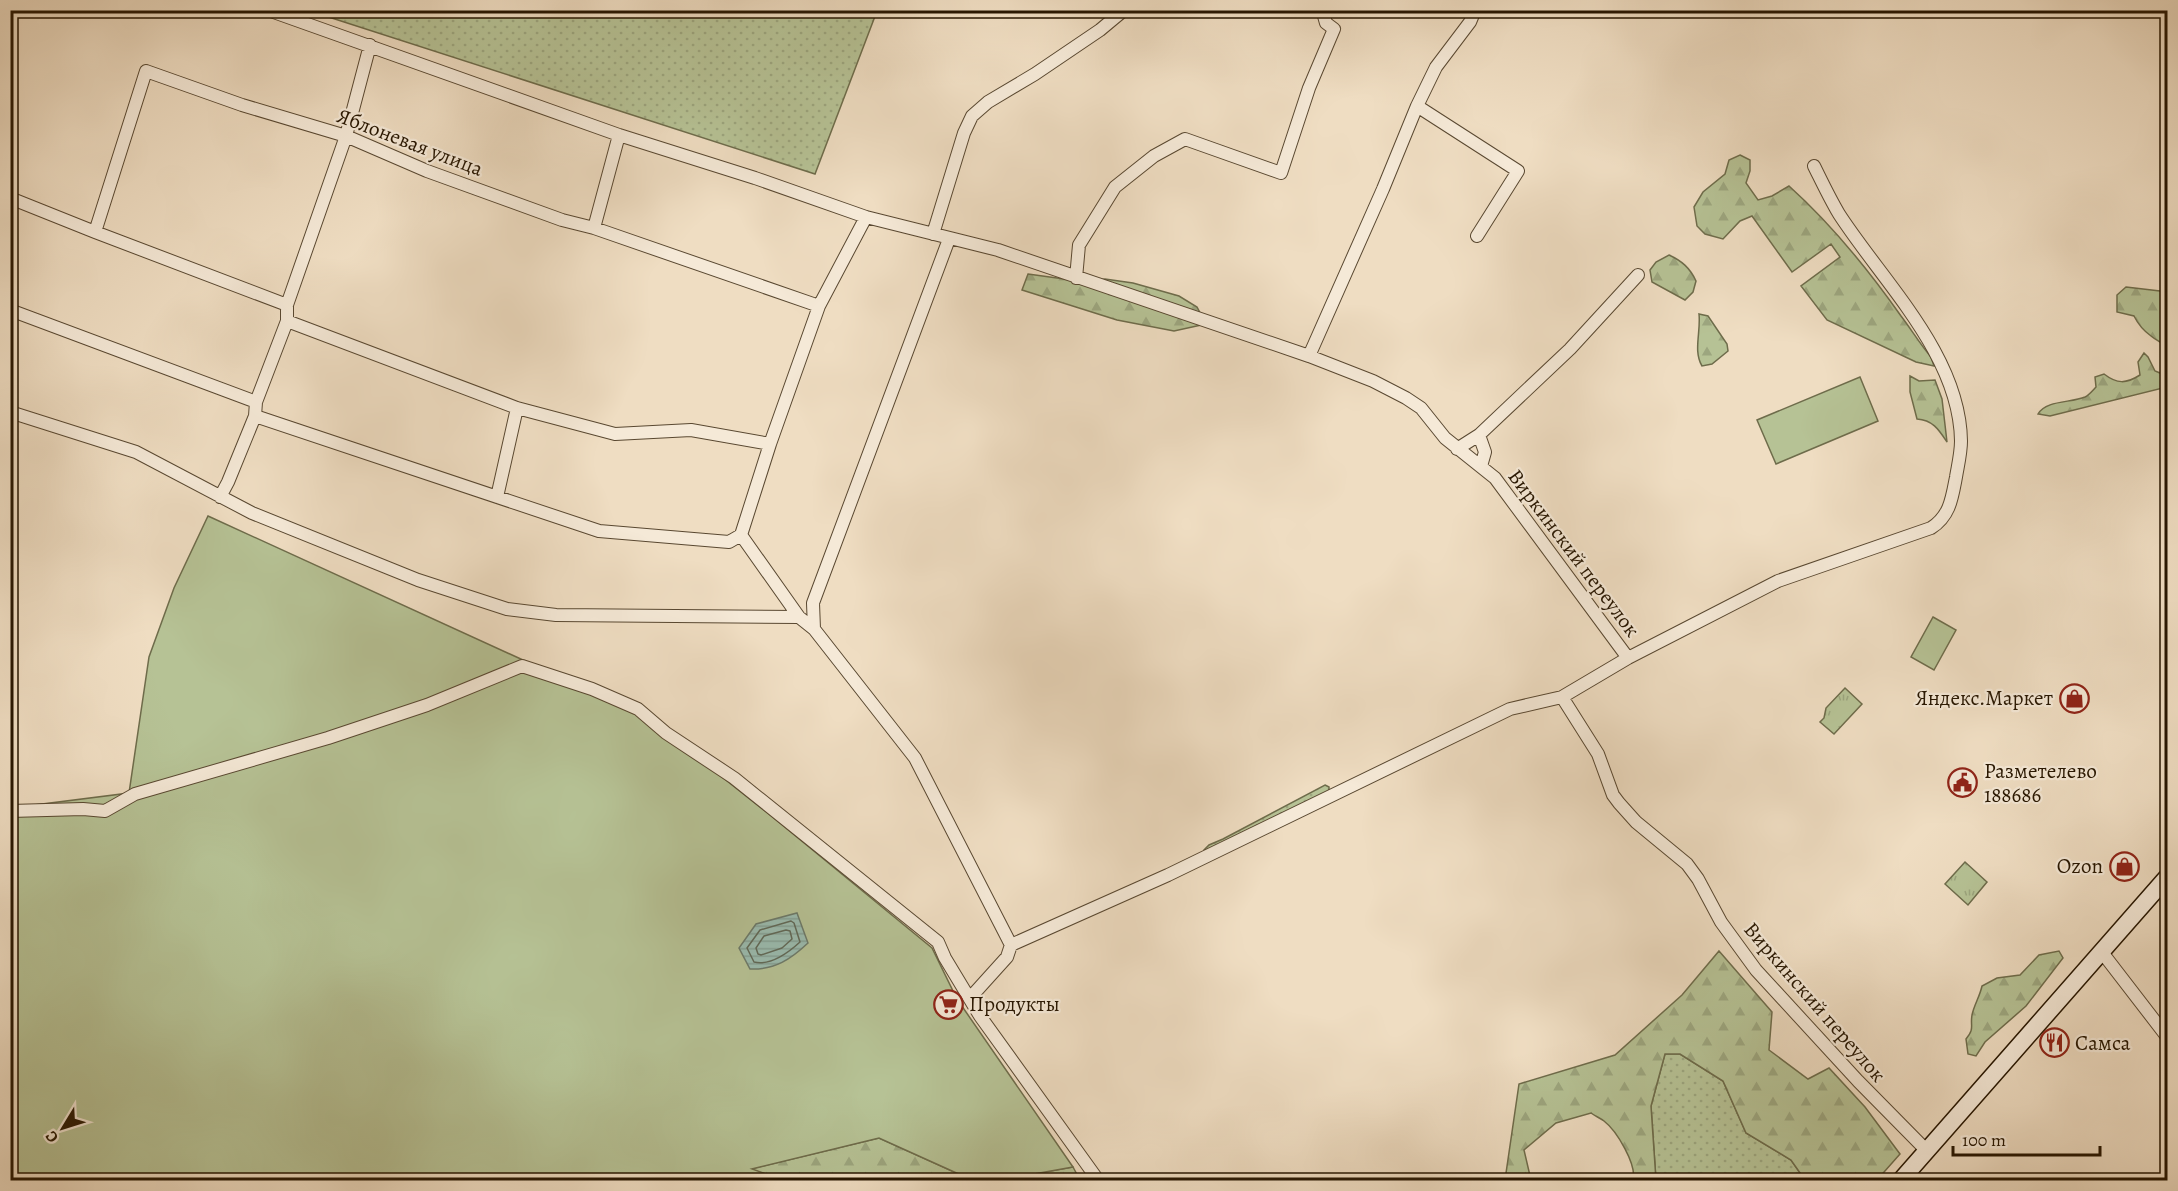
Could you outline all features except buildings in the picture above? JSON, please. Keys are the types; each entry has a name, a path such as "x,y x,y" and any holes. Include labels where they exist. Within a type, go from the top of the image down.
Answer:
{"main road":[{"path":"1901,1180 2168,876"}],"street":[{"name":"Виркинский переулок","path":"268,10 618,135 755,178 866,217 998,250 1310,356 1373,381 1421,408 1445,438 1495,478 1628,658"},
{"path":"933,234 964,133 972,116 988,102 1035,74 1100,30 1124,10"},
{"path":"1310,356 1417,106 1436,67 1470,22 1474,10"},
{"path":"1076,278 1079,245 1115,187 1154,156 1185,139 1281,173 1310,88 1334,28 1326,23 1324,16"},
{"path":"220,497 255,416 256,402 287,321 287,305 346,136 370,45"},
{"name":"Яблоневая улица","path":"95,232 146,70 242,105 346,136 427,171 562,220 594,228 819,306"},
{"path":"1417,106 1518,171 1477,236"},
{"path":"594,228 618,135"},
{"path":"1011,945 1168,875 1510,709 1562,698 1628,658 1778,581 1931,528 1940,522 1951,505 1961,442 1953,393 1928,340 1839,213 1814,166"},
{"path":"10,198 287,305"},
{"path":"255,416 599,531 729,542 741,535 770,444 819,306 866,217"},
{"path":"814,629 813,603 949,239"},
{"path":"1457,449 1479,435 1570,349 1638,275"},
{"path":"10,310 256,402"},
{"path":"287,321 517,408 615,434 691,430 770,444"},
{"path":"497,497 517,408"},
{"path":"10,412 136,452 252,513 418,580 507,609 556,615 799,617"},
{"path":"1479,435 1485,452 1481,466"},
{"path":"741,535 799,617 814,629 915,758 1011,945 1007,957 970,998"},
{"path":"10,811 84,809 105,811 135,794 328,738 427,705 522,666 592,689 638,709 666,733 734,778 938,942 945,958 980,1016 1098,1180"},
{"name":"Виркинский переулок","path":"1562,698 1598,754 1613,795 1619,803 1636,822 1687,864 1698,879 1721,922 1756,970 1858,1081 1927,1151"},
{"path":"2101,951 2168,1038"}],"green space":[{"path":"310,11 877,11 815,174"},
{"path":"1740,155 1750,160 1750,171 1746,183 1758,200 1772,196 1789,186 1834,231 1889,299 1931,357 1934,366 1916,362 1827,320 1801,286 1840,257 1831,244 1792,272 1752,216 1740,221 1723,239 1705,234 1697,226 1694,207 1703,192 1725,174 1729,160"},
{"path":"1669,255 1685,265 1696,281 1693,292 1685,300 1652,282 1650,270 1656,262"},
{"path":"1028,274 1086,282 1105,279 1133,283 1179,296 1197,307 1206,324 1174,331 1117,320 1022,290"},
{"path":"2126,287 2160,291 2167,297 2167,350 2162,343 2144,330 2134,316 2117,312 2117,295"},
{"path":"1699,314 1708,316 1727,344 1728,351 1712,364 1702,366 1698,354"},
{"path":"2144,353 2155,371 2160,373 2167,364 2167,387 2050,416 2038,414 2047,406 2086,396 2096,387 2095,377 2104,374 2113,380 2122,382 2135,378 2140,375 2138,362"},
{"path":"1910,376 1919,381 1935,380 1942,399 1947,442 1931,424 1917,419 1910,392"},
{"path":"1860,377 1878,421 1776,464 1757,420"},
{"path":"208,516 606,698 654,723 932,948 957,999 1073,1167 1001,1180 972,1180 879,1138 752,1169 783,1180 11,1180 11,808 129,793 149,657 174,588"},
{"path":"1933,617 1956,630 1934,670 1911,657"},
{"path":"1845,688 1862,704 1834,734 1820,722 1824,718 1826,708"},
{"path":"1325,785 1329,787 1329,793 1208,854 1204,850 1209,845"},
{"path":"1965,862 1987,882 1968,905 1945,884"},
{"path":"1719,951 1772,1012 1769,1050 1808,1079 1829,1068 1865,1107 1900,1154 1877,1180 1805,1180 1791,1160 1746,1133 1723,1081 1680,1054 1665,1054 1651,1106 1656,1180 1633,1180 1632,1166 1620,1140 1604,1121 1591,1113 1556,1123 1524,1150 1531,1180 1505,1180 1519,1084 1615,1055 1682,995"},
{"path":"2059,951 2063,958 2026,1006 1985,1042 1976,1056 1968,1054 1966,1039 1971,1030 1972,1015 1982,986 1997,978 2020,975 2039,955"},
{"path":"1665,1054 1680,1054 1723,1081 1746,1133 1791,1160 1805,1180 1656,1180 1651,1106"},
{"path":"879,1138 972,1180 783,1180 750,1169"},
{"path":"1073,1167 1080,1180 1001,1180"}],"water":[{"path":"797,913 808,943 782,962 767,968 750,969 739,948 756,924"}],"place":[{"name":"Яндекс.Маркет","path":"2074,698"},
{"name":"Разметелево 188686","path":"1963,783"},
{"name":"Ozon","path":"2124,866"},
{"name":"Продукты","path":"948,1004"},
{"name":"Самса","path":"2054,1043"}]}
